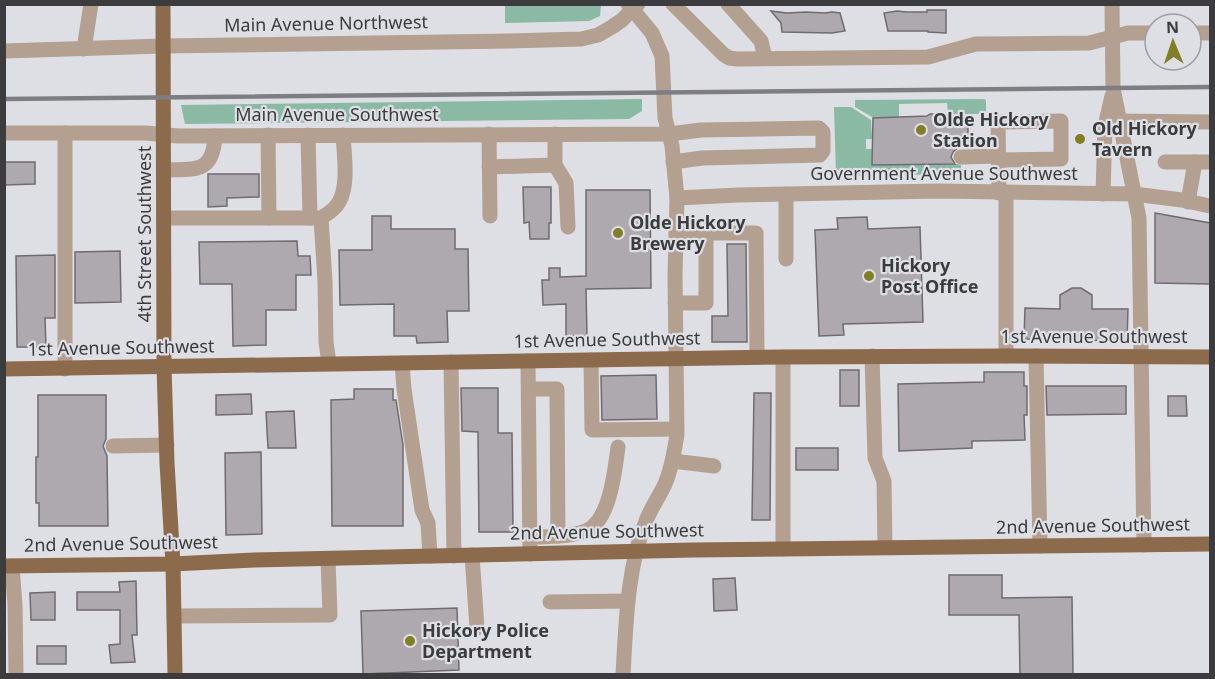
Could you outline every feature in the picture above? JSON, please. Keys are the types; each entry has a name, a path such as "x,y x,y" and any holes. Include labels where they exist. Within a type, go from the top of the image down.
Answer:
{"main road":[{"name":"4th Street Southwest","path":"163,4 164,367 173,564 175,675"},
{"name":"1st Avenue Southwest","path":"4,369 757,357 1210,357"},
{"name":"2nd Avenue Southwest","path":"8,566 173,564 637,551 1210,544"}],"street":[{"path":"84,49 91,4"},
{"path":"673,4 723,54 736,59 928,57 975,45 1089,43 1128,33 1143,33"},
{"path":"728,4 761,41 765,58"},
{"path":"1112,4 1113,88 1139,218 1144,545"},
{"path":"623,675 630,583 645,521 665,485 673,461 676,429 677,198 665,118 662,56 652,33 633,6"},
{"name":"Main Avenue Northwest","path":"4,51 581,39 598,35 622,20 633,6"},
{"path":"1103,194 1105,126 1113,88"},
{"path":"960,156 998,158 1061,159 1061,121 998,122 998,158 1002,193 1006,356"},
{"path":"1119,121 1210,122"},
{"name":"Main Avenue Southwest","path":"4,133 146,133 215,136 669,134 701,130 774,128 819,128 823,132 823,151 820,156 702,158 673,162"},
{"path":"65,133 65,369"},
{"path":"489,134 490,216"},
{"path":"555,134 555,165 566,183 568,226"},
{"path":"268,135 269,218"},
{"path":"308,135 315,218 326,281 326,342 330,363"},
{"path":"164,218 315,218 334,209 340,200 345,179 343,135"},
{"path":"164,170 195,169 206,165 214,147 215,136"},
{"path":"1165,162 1203,162 1188,202"},
{"path":"489,166 555,165"},
{"name":"Government Avenue Southwest","path":"677,198 939,191 1134,194 1210,206"},
{"path":"786,194 786,259"},
{"path":"676,233 756,232 757,357"},
{"path":"675,303 706,303 706,233"},
{"path":"872,356 875,458 884,481 885,547"},
{"path":"1036,356 1040,546"},
{"path":"783,357 783,549"},
{"path":"591,360 592,430 676,429"},
{"path":"528,361 530,554"},
{"path":"451,362 454,555"},
{"path":"402,363 422,510 428,523 430,556"},
{"path":"529,389 557,389 558,536"},
{"path":"113,446 167,445"},
{"path":"530,537 585,532 597,524 608,500 615,473 618,447"},
{"path":"673,461 714,466"},
{"path":"472,555 477,628"},
{"path":"174,616 330,615 328,558"},
{"path":"8,566 15,605 16,675"},
{"path":"550,602 628,601"}],"green space":[{"path":"505,4 601,5 600,16 589,21 505,23"},
{"path":"642,99 642,111 629,119 185,124 181,105"},
{"path":"985,99 984,114 948,114 947,103 899,104 899,117 872,117 855,107 855,100"},
{"path":"834,107 851,107 871,120 872,139 866,139 866,149 872,149 873,165 958,164 961,165 961,174 836,176"}],"building":[{"path":"927,10 946,10 946,33 888,31 884,13 927,12"},
{"path":"771,11 840,13 845,31 782,32 781,23"},
{"name":"Olde Hickory Station","path":"930,114 968,116 968,144 958,144 958,148 951,157 955,164 872,165 873,118"},
{"path":"4,162 35,162 35,184 4,185"},
{"path":"208,174 259,174 259,197 227,198 227,206 208,207"},
{"path":"523,187 551,187 549,239 530,239 529,222 524,223"},
{"name":"Olde Hickory Brewery","path":"586,190 650,190 651,288 586,289 587,336 566,336 566,304 543,305 542,280 549,280 549,268 560,268 560,277 586,276"},
{"path":"1155,213 1210,223 1210,284 1155,283"},
{"path":"372,216 391,216 391,229 455,229 455,249 468,249 469,311 447,311 448,342 417,343 416,336 394,336 394,304 340,305 339,250 372,250"},
{"name":"Hickory Post Office","path":"867,217 868,229 920,227 923,322 843,324 844,335 819,336 815,230 838,229 837,218"},
{"path":"297,241 298,256 310,256 311,275 296,275 296,310 266,310 266,345 233,346 232,284 200,284 199,242"},
{"path":"727,244 746,244 747,342 712,342 712,316 728,316"},
{"path":"120,251 121,302 75,303 75,252"},
{"path":"55,255 55,318 45,318 46,347 17,347 16,256"},
{"path":"1072,288 1081,288 1092,295 1092,309 1128,309 1127,341 1024,339 1025,308 1060,309 1060,295"},
{"path":"840,370 859,370 859,406 840,406"},
{"path":"984,372 1024,372 1024,386 1027,386 1027,415 1024,415 1025,440 972,441 972,448 899,451 898,384 984,382"},
{"path":"656,375 657,419 602,420 601,376"},
{"path":"1046,386 1126,386 1126,414 1047,415"},
{"path":"461,388 498,388 498,433 512,433 513,532 479,532 478,432 462,431"},
{"path":"354,389 393,389 393,400 396,400 403,445 403,526 332,526 331,400 354,399"},
{"path":"754,393 771,393 770,520 752,520"},
{"path":"251,394 252,414 216,415 216,395"},
{"path":"38,395 106,395 106,439 103,446 107,456 108,526 39,526 39,503 36,503"},
{"path":"1168,396 1186,396 1187,416 1168,416"},
{"path":"294,411 296,448 268,448 266,412"},
{"path":"796,448 838,448 838,470 796,470"},
{"path":"261,452 262,534 226,535 225,453"},
{"path":"949,575 1002,575 1002,598 1072,597 1073,675 1020,675 1019,615 949,615"},
{"path":"735,578 737,610 714,611 713,579"},
{"path":"136,581 137,635 132,635 135,662 111,663 109,645 120,644 120,610 77,610 77,592 120,592 119,582"},
{"path":"55,592 55,620 31,620 30,593"},
{"name":"Hickory Police Department","path":"457,608 459,670 363,674 361,611"},
{"path":"37,646 66,646 66,664 37,664"}],"railway":[{"path":"4,99 1210,87"}],"place":[{"name":"Olde Hickory Station","path":"921,130"},
{"name":"Old Hickory Tavern","path":"1080,139"},
{"name":"Olde Hickory Brewery","path":"618,233"},
{"name":"Hickory Post Office","path":"869,276"},
{"name":"Hickory Police Department","path":"410,641"}]}
